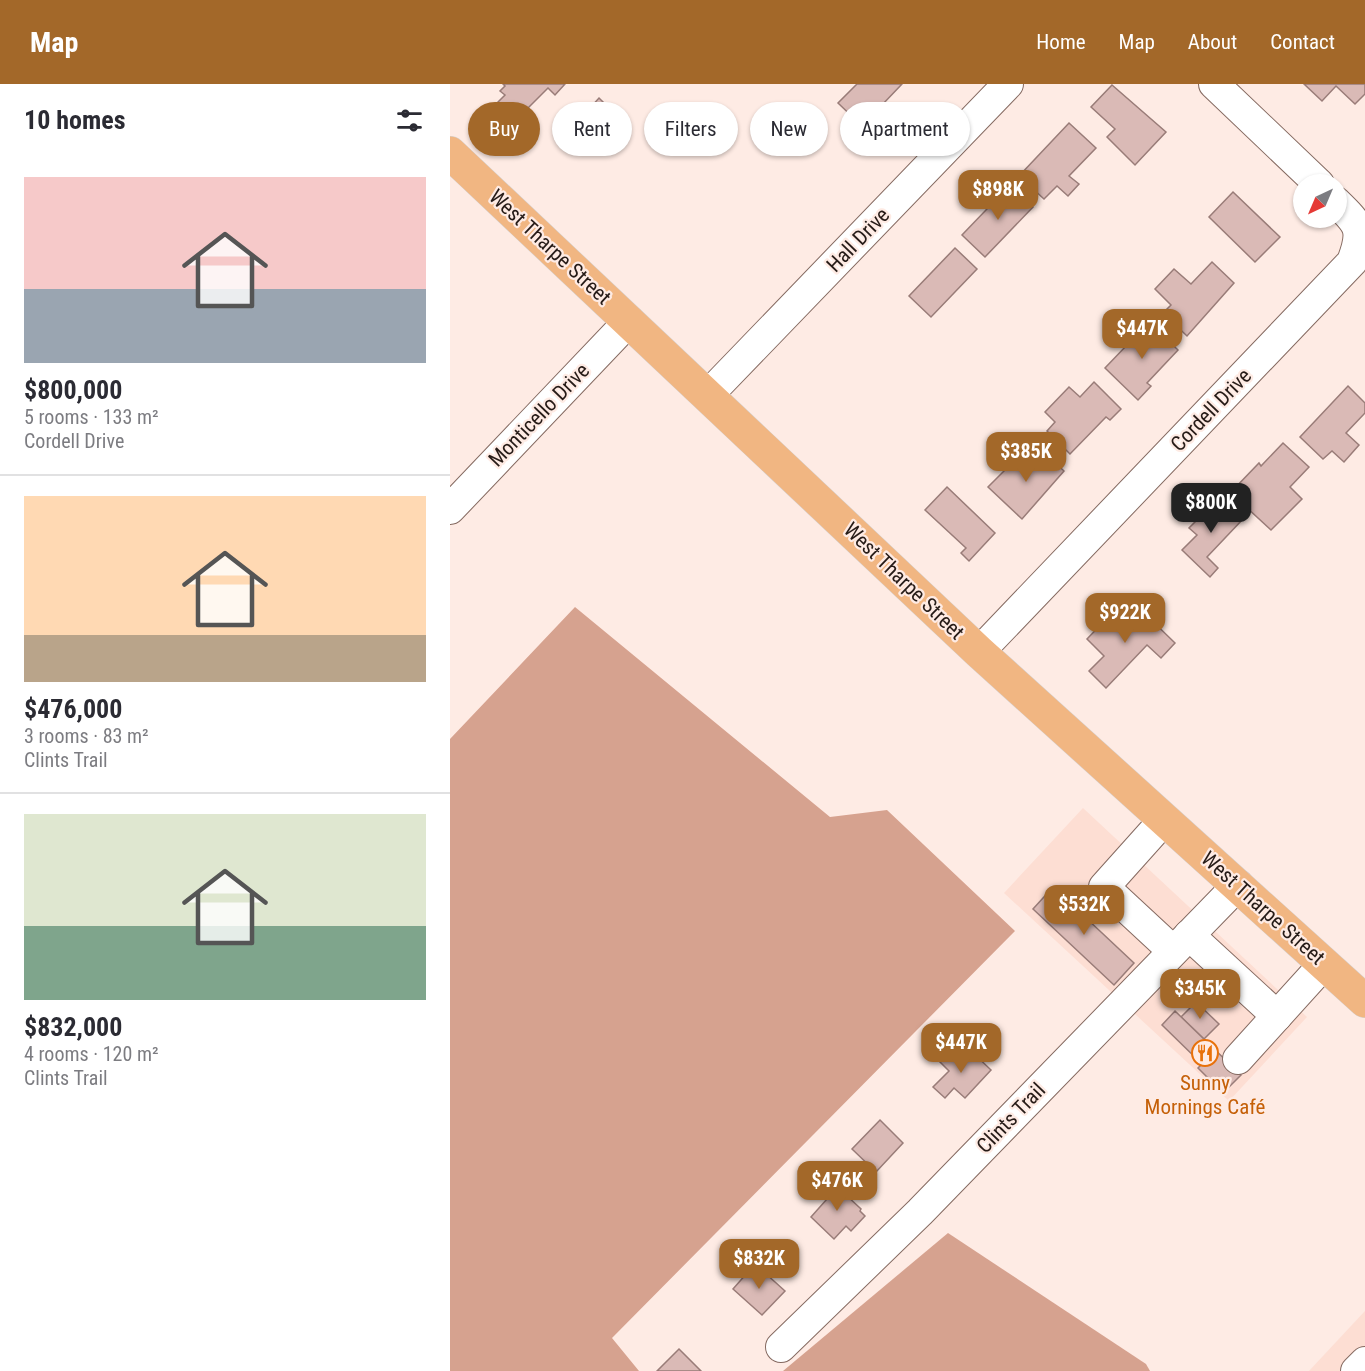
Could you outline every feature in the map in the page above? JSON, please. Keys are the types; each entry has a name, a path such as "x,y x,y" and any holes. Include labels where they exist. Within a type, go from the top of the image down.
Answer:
{"main road":[{"name":"West Tharpe Street","path":"450,153 979,652 1365,1001"}],"street":[{"name":"Hall Drive","path":"708,396 1008,84"},
{"path":"1214,84 1308,174"},
{"name":"Cordell Drive","path":"979,652 1352,262 1360,240 1358,226 1347,214"},
{"name":"Monticello Drive","path":"450,509 629,321"},
{"path":"1164,820 1104,887 1277,1016"},
{"name":"Clints Trail","path":"781,1347 920,1212 1238,885"},
{"path":"1238,1059 1324,964"},
{"path":"1356,1371 1365,1362"}],"shaded area":[{"path":"575,607 830,817 887,810 1015,931 612,1338 639,1371 450,1371 450,739"},
{"path":"1083,808 1307,1017 1229,1101 1004,893"},
{"path":"948,1233 1146,1364 1150,1371 783,1371"},
{"path":"1365,1311 1365,1371 1309,1371"}],"building":[{"path":"503,84 565,84 555,95 548,88 534,102 498,102 505,95 500,91 505,86"},
{"path":"857,84 902,84 885,102 840,102 840,105 838,103"},
{"path":"1304,84 1365,84 1365,94 1355,104 1336,86 1322,101"},
{"path":"1112,85 1166,132 1135,165 1107,137 1115,129 1091,107"},
{"path":"1069,123 1096,148 1069,176 1079,184 1068,196 1057,186 1044,199 1019,176"},
{"path":"1010,185 1033,207 985,257 962,235"},
{"path":"1233,192 1280,237 1255,262 1209,217"},
{"path":"955,248 977,269 931,317 909,296"},
{"path":"1212,262 1234,283 1187,336 1163,313 1171,305 1155,289 1174,269 1191,284"},
{"path":"1149,322 1178,350 1147,383 1151,386 1138,400 1105,368"},
{"path":"1094,382 1121,409 1110,420 1106,417 1070,454 1047,431 1055,422 1045,412 1069,387 1080,397"},
{"path":"1348,386 1365,403 1365,413 1346,433 1359,445 1344,462 1332,451 1323,459 1300,437"},
{"path":"1283,443 1309,467 1290,487 1302,499 1271,530 1245,506 1247,503 1233,490 1259,463 1261,466"},
{"path":"1042,450 1064,471 1022,519 988,487 1013,462 1022,471"},
{"path":"947,487 995,533 969,561 961,553 966,548 925,510"},
{"path":"1220,497 1243,519 1207,557 1218,568 1210,577 1182,550 1197,535 1189,528"},
{"path":"1139,608 1175,643 1161,658 1147,645 1106,688 1089,671 1104,656 1087,639 1112,613 1124,624"},
{"path":"1053,887 1134,963 1114,985 1033,909"},
{"path":"1196,1002 1219,1024 1204,1039 1181,1017"},
{"name":"Sunny Mornings Café","path":"1175,1011 1241,1075 1223,1093 1198,1068 1202,1064 1162,1025"},
{"path":"969,1049 991,1070 965,1098 954,1088 945,1098 933,1087 949,1071 937,1059 945,1050 957,1062"},
{"path":"880,1120 903,1143 876,1172 852,1149"},
{"path":"832,1182 861,1209 860,1211 865,1216 851,1231 846,1226 834,1239 811,1217 827,1199 821,1193"},
{"path":"755,1264 785,1291 762,1315 733,1289"},
{"path":"679,1349 701,1371 657,1371"}],"place":[{"name":"Sunny Mornings Café","path":"1205,1053"}]}
